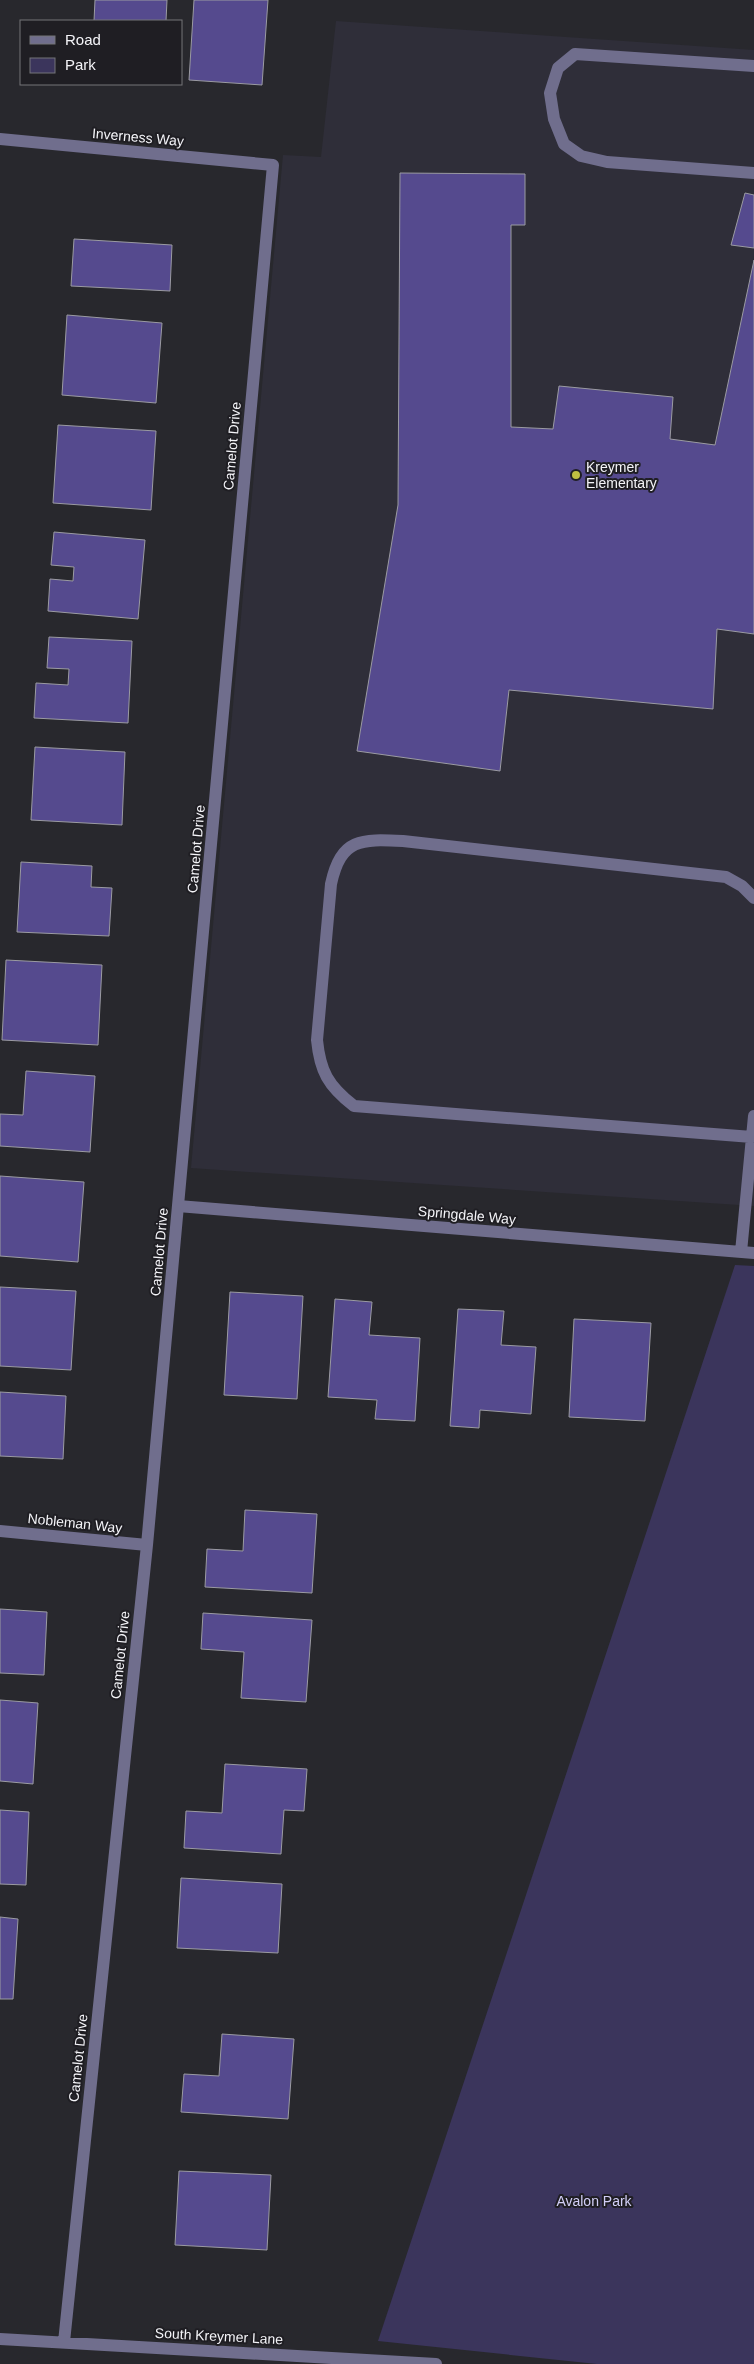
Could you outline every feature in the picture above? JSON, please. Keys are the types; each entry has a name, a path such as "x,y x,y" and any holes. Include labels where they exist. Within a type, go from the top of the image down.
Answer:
{"street":[{"path":"754,66 575,54 558,68 550,93 554,119 564,144 581,156 607,162 754,173"},
{"name":"Inverness Way","path":"0,139 273,165"},
{"name":"Camelot Drive","path":"64,2342 147,1545 273,165"},
{"path":"752,1137 354,1106 341,1096 329,1081 319,1063 317,1040 330,884 336,862 348,847 364,841 403,841 726,877 742,886 754,898"},
{"path":"741,1252 754,1116"},
{"name":"Springdale Way","path":"178,1206 754,1253"},
{"name":"Nobleman Way","path":"0,1531 147,1545"},
{"name":"South Kreymer Lane","path":"0,2339 389,2363 436,2364"}],"shaded area":[{"path":"336,21 754,50 754,1206 191,1168 283,155 321,157"}],"green space":[{"name":"Avalon Park","path":"735,1265 754,1266 754,2364 597,2364 378,2341"}],"building":[{"path":"95,0 167,0 166,20 94,20"},
{"path":"194,0 268,0 262,85 189,80"},
{"name":"Kreymer Elementary","path":"400,173 525,174 525,225 511,225 511,427 553,429 559,386 673,397 670,439 715,445 754,260 754,634 717,629 713,709 509,690 500,771 357,751 398,505"},
{"path":"745,193 754,195 754,248 731,245"},
{"path":"74,239 172,245 170,291 71,286"},
{"path":"67,315 162,323 156,403 62,395"},
{"path":"58,425 156,431 151,510 53,503"},
{"path":"54,532 145,540 138,619 48,611 50,579 73,581 74,567 51,565"},
{"path":"49,637 132,641 128,723 34,718 36,683 68,685 69,669 47,668"},
{"path":"35,747 125,752 122,825 31,820"},
{"path":"21,862 92,866 91,887 112,888 109,936 17,932"},
{"path":"6,960 102,965 98,1045 2,1040"},
{"path":"26,1071 95,1076 90,1152 0,1146 0,1114 23,1115"},
{"path":"0,1176 84,1182 78,1262 0,1256"},
{"path":"0,1287 76,1291 71,1370 0,1366"},
{"path":"230,1292 303,1296 297,1399 224,1395"},
{"path":"335,1299 372,1302 369,1335 420,1338 415,1421 375,1419 377,1400 328,1397"},
{"path":"458,1309 504,1311 501,1345 536,1347 531,1414 480,1410 479,1428 450,1426"},
{"path":"574,1319 651,1323 645,1421 569,1417"},
{"path":"0,1392 66,1396 63,1459 0,1456"},
{"path":"245,1510 317,1514 312,1593 205,1587 207,1549 243,1551"},
{"path":"0,1609 47,1612 44,1675 0,1673"},
{"path":"203,1613 312,1620 306,1702 241,1698 244,1652 201,1649"},
{"path":"0,1700 38,1703 33,1784 0,1781"},
{"path":"225,1764 307,1769 304,1811 284,1810 281,1854 184,1848 186,1811 222,1813"},
{"path":"0,1810 29,1812 26,1885 0,1884"},
{"path":"181,1878 282,1884 278,1953 177,1948"},
{"path":"0,1917 18,1919 13,1999 0,1999"},
{"path":"222,2034 294,2039 288,2119 181,2112 184,2074 219,2076"},
{"path":"179,2171 271,2175 267,2250 175,2245"}],"place":[{"name":"Kreymer Elementary","path":"576,475"}]}
